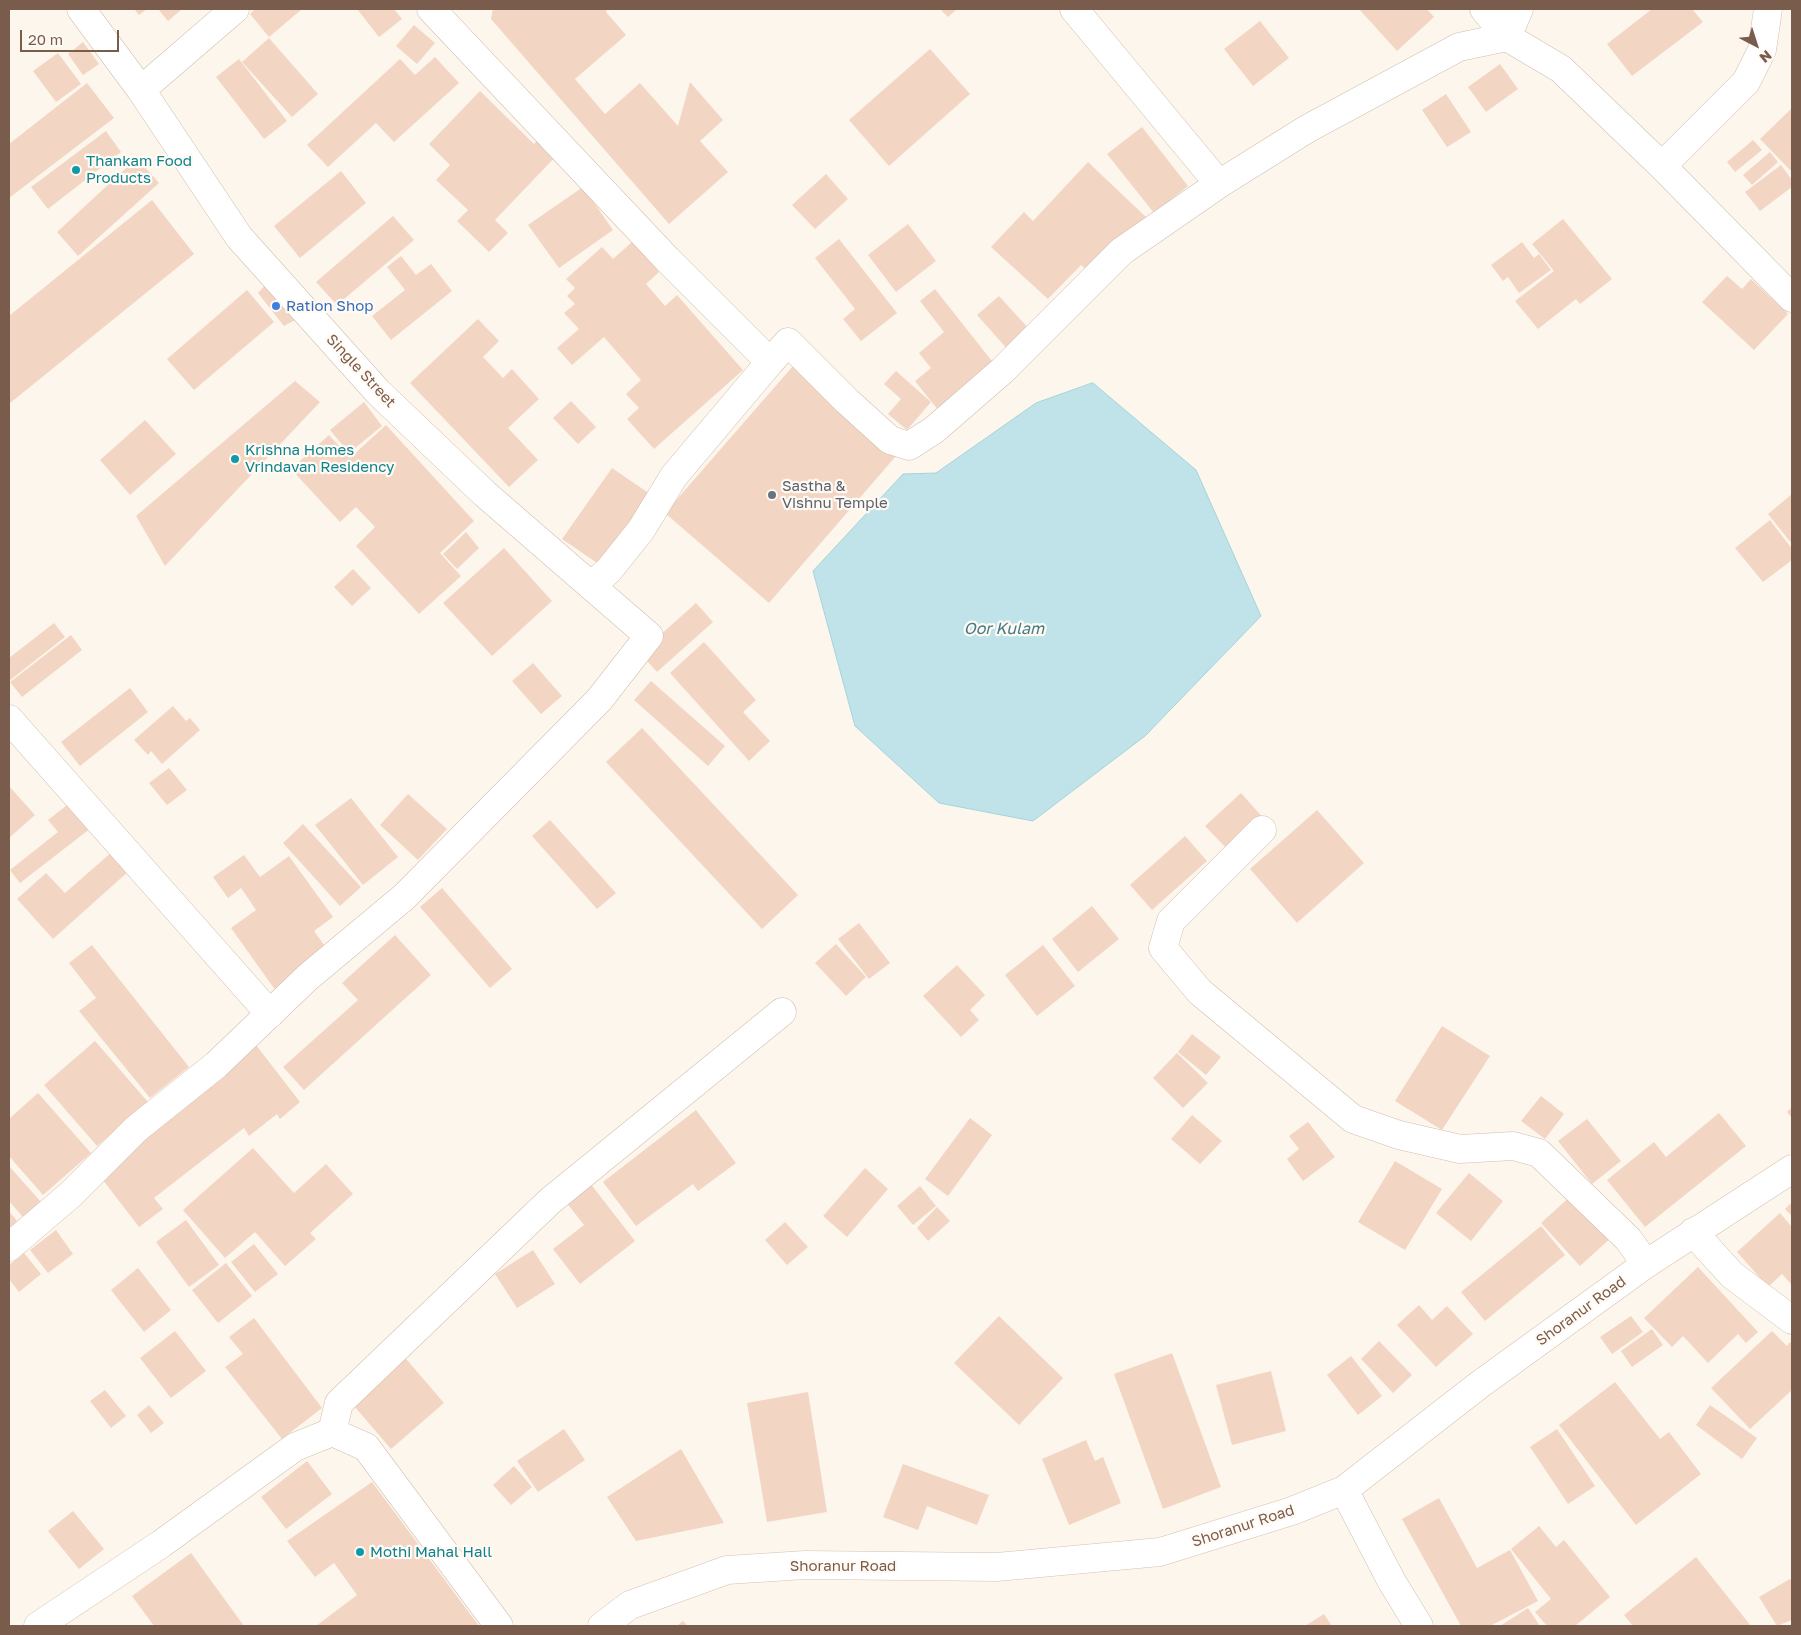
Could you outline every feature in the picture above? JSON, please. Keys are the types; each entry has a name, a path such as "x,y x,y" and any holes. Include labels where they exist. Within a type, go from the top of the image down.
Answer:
{"street":[{"name":"Single Street","path":"81,9 141,90 239,237 378,392 485,494 649,636 599,700 404,897 308,977 270,1014"},
{"path":"141,90 236,9"},
{"path":"431,9 666,259 770,362"},
{"path":"1074,9 1219,184"},
{"path":"1484,9 1507,37 1561,69 1662,166 1792,298"},
{"path":"1507,37 1519,9"},
{"path":"1662,166 1746,82 1762,50 1768,9"},
{"path":"590,586 608,570 641,530 674,476 788,342 847,401 890,440 909,446 934,430 1003,370 1122,251 1219,184 1307,129 1458,47 1507,37"},
{"path":"9,719 270,1014 216,1065 136,1129 70,1195 9,1247"},
{"path":"1262,830 1171,921 1162,948 1200,992 1354,1119 1399,1135 1460,1149 1513,1146 1539,1152 1628,1239 1646,1264"},
{"path":"332,1432 339,1403 550,1201 782,1012"},
{"name":"Shoranur Road","path":"602,1626 630,1605 727,1570 805,1565 997,1566 1160,1552 1292,1511 1344,1490 1479,1385 1646,1264 1792,1169"},
{"path":"1693,1232 1732,1275 1792,1320"},
{"path":"38,1626 161,1544 295,1447 332,1432 366,1447 499,1626"},
{"path":"1344,1490 1392,1582 1419,1626"}],"water":[{"name":"Oor Kulam","path":"1093,383 1196,470 1261,616 1145,736 1033,821 939,803 855,726 813,571 903,474 936,473 1036,403"}],"building":[{"path":"134,9 147,9 139,15"},
{"path":"158,9 182,9 168,21"},
{"path":"255,9 302,9 269,37 250,14"},
{"path":"357,9 394,9 402,19 379,37"},
{"path":"493,9 607,9 606,12 626,35 575,79 605,114 640,83 678,126 690,82 723,120 700,141 728,172 669,224 491,19"},
{"path":"940,9 957,9 948,17"},
{"path":"1359,9 1427,9 1434,17 1397,51"},
{"path":"1652,9 1692,9 1703,22 1632,76 1607,44"},
{"path":"1260,21 1289,58 1253,86 1224,49"},
{"path":"414,25 435,43 417,64 396,46"},
{"path":"269,38 318,94 292,117 242,62"},
{"path":"83,42 99,64 83,75 68,54"},
{"path":"930,49 970,94 889,166 849,120"},
{"path":"58,53 81,84 56,102 33,71"},
{"path":"435,57 459,83 394,142 376,123 328,167 307,145 400,59 415,75"},
{"path":"239,59 287,121 264,139 216,77"},
{"path":"1500,64 1518,89 1486,112 1468,87"},
{"path":"87,83 114,118 9,198 9,144"},
{"path":"480,91 534,144 541,136 559,153 495,220 508,233 489,252 457,221 468,210 436,180 450,165 429,144"},
{"path":"1446,94 1471,132 1447,147 1422,110"},
{"path":"1792,108 1792,172 1760,139"},
{"path":"1142,127 1188,186 1154,213 1107,154"},
{"name":"Thankam Food Products","path":"106,131 121,152 48,209 31,187"},
{"path":"1753,140 1762,150 1735,172 1727,162"},
{"path":"1770,152 1778,162 1752,185 1743,175"},
{"path":"137,158 159,183 78,256 57,232"},
{"path":"1088,162 1147,218 1093,276 1081,265 1048,299 991,247 1024,212 1033,221"},
{"path":"1781,165 1792,180 1792,187 1760,211 1745,192"},
{"path":"341,171 366,203 300,258 274,226"},
{"path":"826,174 848,199 815,229 792,205"},
{"path":"583,187 613,230 559,268 528,225"},
{"path":"152,200 194,254 9,404 9,316"},
{"path":"393,216 414,240 337,305 316,282"},
{"path":"1563,219 1612,279 1580,304 1576,299 1538,329 1515,301 1554,271 1532,244"},
{"path":"908,224 936,261 896,292 868,255"},
{"path":"839,239 897,313 861,341 843,319 855,309 815,258"},
{"path":"632,242 659,272 646,284 665,306 677,295 743,370 654,449 627,419 639,408 626,394 641,380 604,337 572,365 557,348 579,329 564,313 575,304 567,296 575,288 566,279 602,247 613,259"},
{"path":"1522,242 1534,258 1539,254 1551,270 1519,293 1508,277 1503,281 1491,265"},
{"path":"401,256 416,275 431,264 452,291 391,340 372,316 405,290 387,267"},
{"path":"1727,276 1742,289 1751,279 1788,314 1754,350 1702,302"},
{"name":"Ration Shop","path":"266,284 295,320 284,326 258,293"},
{"path":"935,289 999,370 942,415 915,381 931,368 919,353 944,332 920,301"},
{"path":"247,290 274,322 194,390 167,359"},
{"path":"999,296 1031,331 1009,351 977,315"},
{"path":"478,319 499,341 483,357 503,378 512,369 539,399 508,428 538,460 509,487 410,383"},
{"name":"Sastha & Vishnu Temple","path":"793,366 896,456 769,603 665,513"},
{"path":"896,371 931,402 907,430 888,414 901,399 884,384"},
{"name":"Krishna Homes Vrindavan Residency","path":"295,381 320,402 165,566 136,516"},
{"path":"571,401 596,427 578,444 553,418"},
{"path":"364,402 382,426 349,453 330,430"},
{"path":"145,420 176,454 130,495 100,460"},
{"path":"386,425 474,521 440,553 461,576 419,614 356,546 375,527 356,507 340,522 291,469 329,435 350,458"},
{"path":"612,468 650,494 600,565 562,539"},
{"path":"1792,494 1792,544 1768,514"},
{"path":"1770,520 1792,549 1792,560 1763,582 1735,548"},
{"path":"466,532 479,548 457,569 443,554"},
{"path":"504,548 552,601 492,656 443,603"},
{"path":"353,569 371,588 352,606 334,587"},
{"path":"696,603 713,622 657,672 640,653"},
{"path":"54,623 65,637 9,681 9,658"},
{"path":"71,635 82,650 22,697 10,682"},
{"path":"704,642 756,700 743,712 770,741 749,761 670,673"},
{"path":"533,663 562,696 541,714 512,681"},
{"path":"651,681 725,746 708,766 634,700"},
{"path":"130,688 148,712 80,766 61,742"},
{"path":"173,706 186,721 190,718 200,730 162,764 151,751 148,755 134,740"},
{"path":"642,728 798,895 762,929 606,762"},
{"path":"169,768 187,790 167,805 149,783"},
{"path":"9,786 35,815 9,838"},
{"path":"1241,793 1265,820 1230,852 1205,826"},
{"path":"408,794 447,829 418,860 380,825"},
{"path":"351,798 398,857 363,885 315,825"},
{"path":"71,802 91,828 20,883 10,870 58,832 48,820"},
{"path":"1317,810 1364,863 1297,923 1250,869"},
{"path":"550,820 616,893 597,909 532,836"},
{"path":"303,824 361,887 340,906 283,843"},
{"path":"1185,836 1207,861 1152,910 1130,885"},
{"path":"113,851 130,870 53,939 17,899 46,873 65,893"},
{"path":"244,855 260,877 289,856 333,917 314,931 330,953 276,991 231,928 256,910 241,888 228,898 213,877"},
{"path":"442,888 512,969 490,988 420,907"},
{"path":"1092,906 1119,939 1078,972 1052,939"},
{"path":"859,923 890,963 869,979 838,939"},
{"path":"395,935 431,975 304,1090 283,1067 358,1000 342,983"},
{"path":"836,944 866,977 846,996 815,963"},
{"path":"92,945 189,1067 150,1098 79,1011 96,998 69,963"},
{"path":"1043,945 1075,986 1037,1016 1005,975"},
{"path":"957,965 985,995 970,1010 979,1020 961,1037 923,996"},
{"path":"1442,1026 1490,1056 1442,1130 1395,1101"},
{"path":"1192,1034 1221,1057 1206,1075 1178,1052"},
{"path":"95,1041 148,1102 97,1146 44,1085"},
{"path":"256,1045 300,1102 280,1119 277,1114 249,1136 244,1128 154,1198 163,1209 139,1227 96,1171"},
{"path":"1177,1053 1208,1083 1183,1108 1153,1078"},
{"path":"38,1093 91,1153 43,1195 9,1156 9,1119"},
{"path":"1541,1096 1564,1114 1545,1139 1521,1121"},
{"path":"1792,1107 1792,1118 1787,1112"},
{"path":"696,1110 736,1163 698,1191 693,1184 636,1226 603,1182"},
{"path":"1719,1113 1746,1146 1645,1227 1607,1180 1654,1142 1666,1157"},
{"path":"1192,1115 1222,1141 1200,1164 1171,1139"},
{"path":"970,1118 992,1135 948,1196 925,1179"},
{"path":"1587,1119 1621,1161 1592,1184 1558,1141"},
{"path":"1308,1122 1335,1157 1303,1181 1287,1159 1299,1149 1289,1136"},
{"path":"253,1148 294,1193 326,1164 353,1194 310,1233 316,1239 285,1266 255,1232 225,1258 183,1210"},
{"path":"1395,1161 1442,1189 1405,1250 1358,1222"},
{"path":"9,1166 41,1202 23,1217 9,1201"},
{"path":"865,1168 888,1189 847,1237 823,1216"},
{"path":"1469,1173 1503,1201 1471,1241 1436,1213"},
{"path":"590,1183 635,1241 580,1284 553,1249 584,1225 566,1202"},
{"path":"920,1186 936,1206 913,1225 897,1206"},
{"path":"1574,1193 1613,1236 1580,1266 1541,1223"},
{"path":"1792,1202 1792,1216 1785,1209"},
{"path":"937,1207 950,1221 928,1241 917,1228"},
{"path":"9,1211 17,1221 9,1228"},
{"path":"1780,1213 1792,1227 1792,1285 1782,1274 1768,1287 1737,1252"},
{"path":"186,1220 219,1265 189,1287 156,1242"},
{"path":"785,1222 808,1247 787,1265 765,1240"},
{"path":"1541,1226 1565,1255 1485,1321 1461,1292"},
{"path":"56,1230 73,1254 48,1273 30,1250"},
{"path":"254,1244 278,1274 255,1292 231,1262"},
{"path":"533,1250 555,1284 517,1308 495,1274"},
{"path":"24,1253 41,1274 19,1292 9,1279 9,1265"},
{"path":"226,1263 252,1296 218,1323 192,1290"},
{"path":"1698,1267 1758,1332 1746,1343 1738,1334 1708,1363 1683,1336 1672,1347 1644,1318"},
{"path":"138,1268 171,1310 144,1332 111,1290"},
{"path":"1419,1305 1432,1320 1447,1306 1473,1334 1436,1367 1397,1325"},
{"path":"999,1316 1063,1378 1019,1425 954,1363"},
{"path":"1631,1316 1643,1332 1612,1354 1600,1337"},
{"path":"254,1318 322,1408 282,1439 225,1367 243,1354 229,1337"},
{"path":"1652,1329 1663,1345 1632,1367 1621,1351"},
{"path":"175,1331 206,1371 171,1398 140,1358"},
{"path":"1772,1331 1787,1346 1790,1342 1792,1344 1792,1390 1750,1429 1711,1388"},
{"path":"1379,1341 1412,1375 1393,1393 1361,1359"},
{"path":"401,1353 444,1403 391,1449 348,1399"},
{"path":"1172,1353 1221,1487 1163,1509 1114,1374"},
{"path":"1351,1356 1382,1396 1358,1415 1327,1375"},
{"path":"1271,1371 1286,1431 1232,1445 1216,1385"},
{"path":"1615,1382 1660,1439 1669,1432 1701,1474 1636,1525 1559,1425"},
{"path":"105,1390 126,1416 111,1428 90,1401"},
{"path":"808,1392 827,1512 767,1522 747,1403"},
{"path":"149,1405 164,1423 151,1433 137,1415"},
{"path":"1710,1405 1757,1438 1742,1459 1696,1425"},
{"path":"564,1429 585,1460 538,1492 517,1461"},
{"path":"1557,1429 1595,1486 1568,1504 1530,1447"},
{"path":"1086,1440 1095,1461 1103,1457 1121,1503 1069,1525 1042,1459"},
{"path":"681,1449 724,1523 636,1541 607,1497"},
{"path":"307,1461 332,1494 286,1529 261,1497"},
{"path":"903,1464 989,1495 977,1525 927,1506 918,1530 883,1517"},
{"path":"514,1466 532,1487 511,1505 493,1485"},
{"name":"Mothi Mahal Hall","path":"372,1482 479,1626 316,1626 357,1595 334,1563 315,1577 287,1541"},
{"path":"1439,1498 1477,1568 1510,1550 1538,1601 1490,1626 1461,1626 1402,1519"},
{"path":"73,1511 104,1549 79,1569 48,1531"},
{"path":"1539,1526 1556,1547 1564,1540 1610,1597 1575,1626 1547,1626 1535,1612 1551,1599 1511,1549"},
{"path":"191,1553 244,1626 154,1626 132,1596"},
{"path":"1696,1557 1751,1626 1633,1626 1624,1615"},
{"path":"1790,1579 1792,1583 1792,1620 1777,1626 1759,1597"},
{"path":"1528,1608 1540,1626 1500,1626"},
{"path":"1324,1614 1332,1626 1305,1626"},
{"path":"683,1621 688,1626 677,1626"}],"place":[{"name":"Thankam Food Products","path":"76,170"},
{"name":"Ration Shop","path":"276,306"},
{"name":"Krishna Homes Vrindavan Residency","path":"235,459"},
{"name":"Sastha & Vishnu Temple","path":"772,495"},
{"name":"Mothi Mahal Hall","path":"360,1552"}]}
